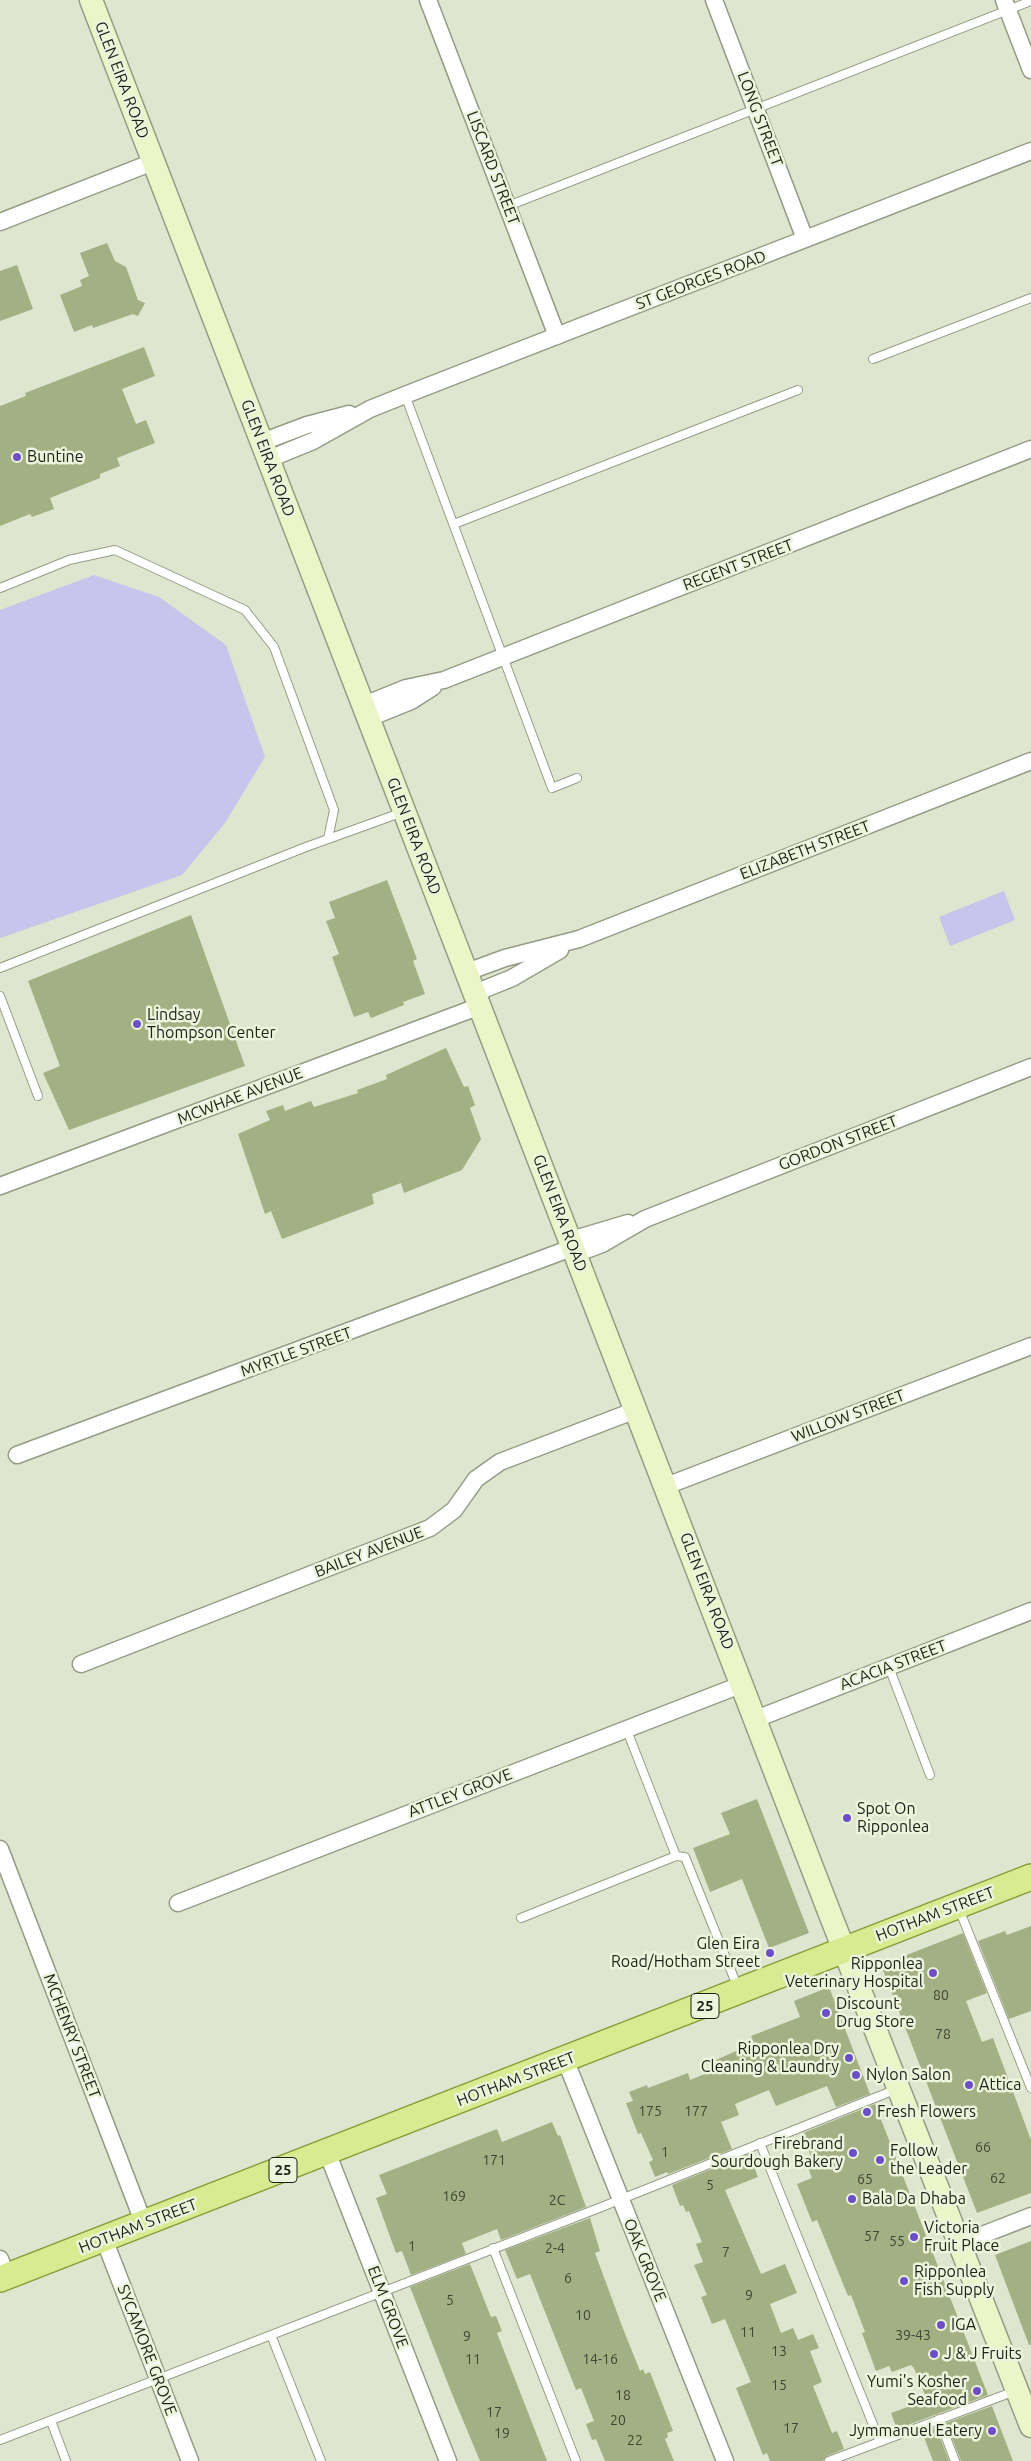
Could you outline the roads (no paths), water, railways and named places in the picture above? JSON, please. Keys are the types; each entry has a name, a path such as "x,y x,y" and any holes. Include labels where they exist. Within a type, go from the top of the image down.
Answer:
{"main road":[{"name":"GLEN EIRA ROAD","path":"91,0 743,1684 844,1950 1031,2426"},
{"name":"HOTHAM STREET","path":"2,2272 144,2224 1031,1877"}],"street":[{"name":"LISCARD STREET","path":"428,0 557,336"},
{"name":"LONG STREET","path":"714,0 805,239"},
{"path":"1006,5 1031,70"},
{"name":"ST GEORGES ROAD","path":"265,450 307,425 370,409 1031,151"},
{"path":"0,222 153,162"},
{"name":"REGENT STREET","path":"367,712 406,688 444,680 503,658 1031,449"},
{"name":"ELIZABETH STREET","path":"467,972 505,958 579,939 1031,761"},
{"name":"ELIZABETH STREET","path":"478,1000 579,939"},
{"name":"MCWHAE AVENUE","path":"0,1186 478,1000"},
{"name":"GORDON STREET","path":"574,1247 602,1229 645,1219 1031,1067"},
{"name":"MYRTLE STREET","path":"17,1455 574,1247"},
{"name":"WILLOW STREET","path":"666,1486 1031,1346"},
{"name":"BAILEY AVENUE","path":"81,1664 430,1528 454,1510 476,1479 500,1462 636,1410"},
{"name":"ACACIA STREET","path":"756,1719 1031,1611"},
{"name":"ATTLEY GROVE","path":"178,1903 743,1684"},
{"name":"MCHENRY STREET","path":"0,1848 144,2224"},
{"name":"OAK GROVE","path":"565,2059 725,2461"},
{"name":"ELM GROVE","path":"327,2152 448,2461"},
{"path":"960,2244 1031,2216"},
{"name":"SYCAMORE GROVE","path":"104,2239 190,2461"}],"lane":[{"path":"508,206 756,110 1006,5 1031,1"},
{"path":"873,359 1031,298"},
{"path":"454,524 798,390"},
{"path":"405,394 552,788 577,778"},
{"path":"0,588 69,560 115,550 245,610 274,647 334,810 328,839"},
{"path":"0,968 328,839 405,811"},
{"path":"0,996 38,1096"},
{"path":"889,1667 930,1775"},
{"path":"626,1728 676,1856"},
{"path":"521,1918 676,1856 685,1858 740,1992"},
{"path":"958,1906 1031,2088"},
{"path":"0,2440 620,2199 899,2088"},
{"path":"760,2143 880,2442"},
{"path":"493,2248 576,2461"},
{"path":"271,2335 320,2461"},
{"path":"829,2461 1017,2390"},
{"path":"939,2419 955,2461"},
{"path":"51,2421 66,2461"}],"place":[{"name":"Buntine","path":"17,457"},
{"name":"Lindsay Thompson Center","path":"137,1024"},
{"name":"Spot On Ripponlea","path":"847,1818"},
{"name":"Glen Eira Road/Hotham Street","path":"770,1953"},
{"name":"Ripponlea Veterinary Hospital","path":"933,1973"},
{"name":"Discount Drug Store","path":"826,2013"},
{"name":"Ripponlea Dry Cleaning & Laundry","path":"849,2058"},
{"name":"Nylon Salon","path":"856,2075"},
{"name":"Attica","path":"969,2085"},
{"name":"Fresh Flowers","path":"867,2112"},
{"name":"Firebrand Sourdough Bakery","path":"853,2153"},
{"name":"Follow the Leader","path":"880,2160"},
{"name":"Bala Da Dhaba","path":"852,2199"},
{"name":"Victoria Fruit Place","path":"914,2237"},
{"name":"Ripponlea Fish Supply","path":"904,2281"},
{"name":"IGA","path":"941,2325"},
{"name":"J & J Fruits","path":"934,2354"},
{"name":"Yumi's Kosher Seafood","path":"977,2391"},
{"name":"Jymmanuel Eatery","path":"992,2431"}]}
